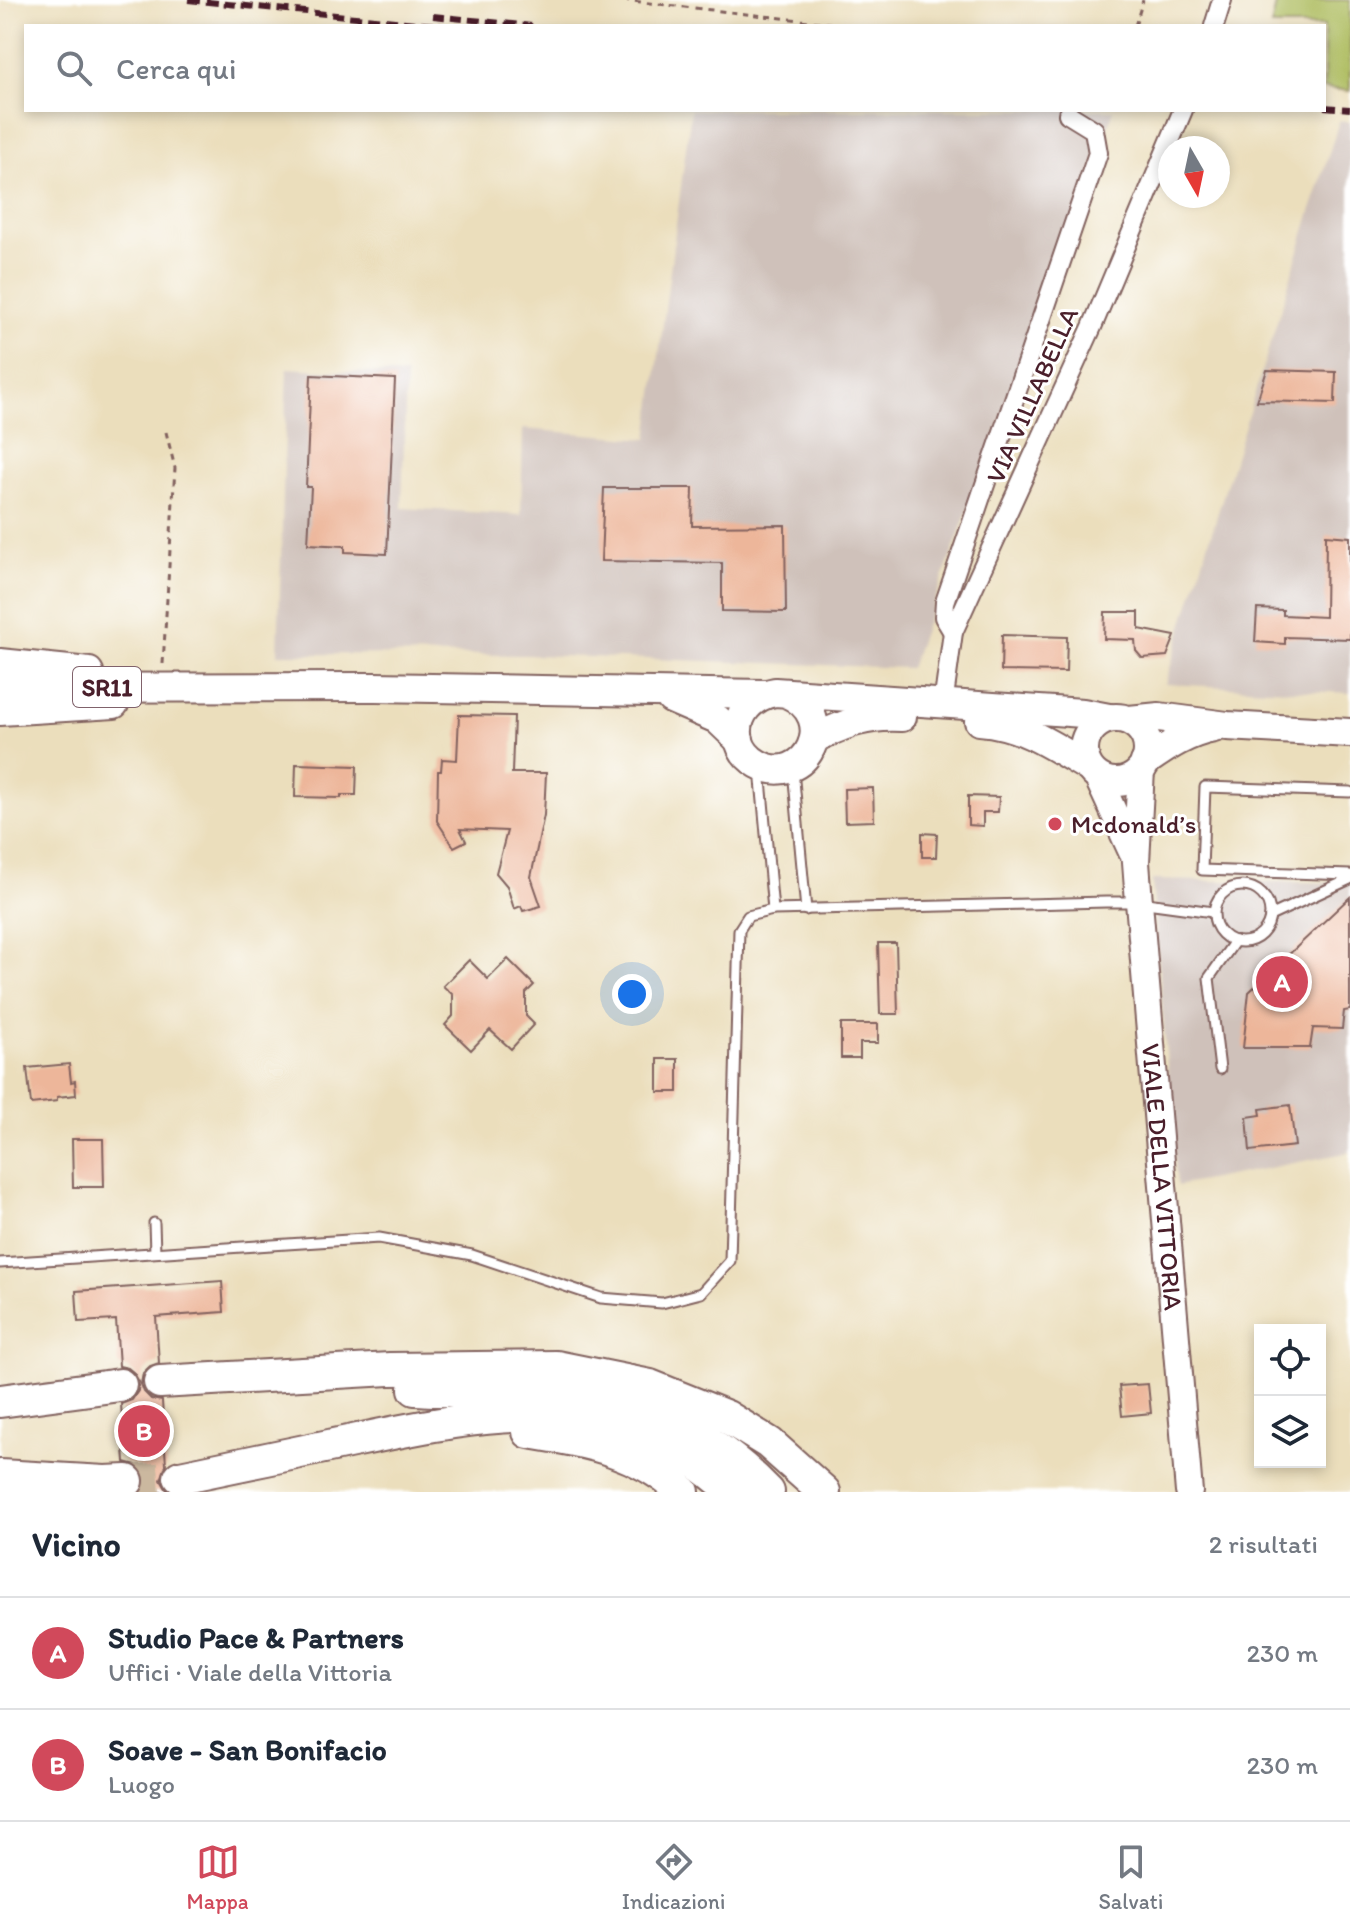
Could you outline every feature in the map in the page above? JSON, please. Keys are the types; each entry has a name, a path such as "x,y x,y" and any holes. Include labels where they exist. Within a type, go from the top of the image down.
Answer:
{"highway":[{"path":"160,1382 390,1369 556,1367 622,1378 671,1393 727,1417 769,1443 824,1492"},
{"path":"229,1377 428,1390 570,1393 606,1399 646,1411 680,1426 730,1457 768,1492"},
{"path":"0,1401 120,1385"},
{"path":"683,1492 651,1466 614,1449 528,1432 485,1434 174,1478 410,1429 474,1418 541,1414 585,1418 629,1429 677,1450 733,1492"},
{"path":"0,1476 127,1481"}],"main road":[{"path":"0,663 213,687 775,694 1083,713 1119,719 1159,717 1227,726 1350,733"},
{"path":"0,711 146,701 213,687"},
{"name":"SR11","path":"0,688 213,687"},
{"path":"659,694 717,719 739,740"},
{"path":"775,694 806,705 815,726 815,738 803,759 793,766 770,769 760,766 743,750 739,740 740,717 754,699 775,694"},
{"path":"815,738 851,721 881,716 994,722 1043,738 1092,771 1115,782 1125,781 1179,739 1195,732 1227,726"},
{"path":"1092,771 1084,758 1085,741 1094,726 1119,719 1144,734 1148,753 1143,766"}],"street":[{"path":"1215,24 1222,0"},
{"name":"VIA VILLABELLA","path":"943,705 953,632 1092,327 1182,112"},
{"path":"953,632 944,617 945,602 1098,153 1094,130 1068,114"},
{"name":"VIALE DELLA VITTORIA","path":"1143,766 1136,862 1189,1492"},
{"name":"VIALE DELLA VITTORIA","path":"1092,771 1136,862"}],"lane":[{"path":"760,766 773,910"},
{"path":"793,766 806,910"},
{"path":"1350,792 1205,787 1202,870 1350,877"},
{"path":"1230,888 1231,871"},
{"path":"1270,916 1350,877"},
{"path":"1249,886 1258,890 1269,906 1270,916 1262,933 1245,942 1235,941 1219,930 1213,912 1218,898 1230,888 1249,886"},
{"path":"0,1263 379,1238 472,1255 601,1298 662,1303 701,1293 730,1261 739,930 748,916 773,910 1139,902 1213,912"},
{"path":"1220,1069 1209,978 1235,941"},
{"path":"154,1223 155,1252"}],"path":[{"path":"623,0 835,24"},
{"path":"1136,24 1143,0"},
{"path":"162,680 175,468 166,432"}],"shaded area":[{"path":"691,112 1113,112 910,668 533,655 278,654 287,368 406,375 402,508 521,515 523,429 648,439"},
{"path":"1339,121 1350,122 1350,693 1165,684"},
{"path":"1152,880 1350,883 1350,1152 1177,1186"}],"green space":[{"path":"1277,0 1350,0 1350,91 1326,88 1326,24 1271,24"}],"building":[{"path":"1267,370 1336,372 1335,403 1257,401"},
{"path":"311,375 395,379 387,554 345,552 345,546 308,544 311,487 306,487"},
{"path":"604,488 693,488 692,526 785,525 786,612 722,611 722,563 601,561"},
{"path":"1326,535 1350,537 1350,639 1285,637 1285,644 1255,642 1257,609 1283,610 1283,615 1325,617"},
{"path":"1105,612 1139,612 1139,629 1175,636 1167,656 1142,658 1136,651 1135,640 1104,639"},
{"path":"1002,635 1067,637 1066,672 1001,671"},
{"path":"459,715 514,716 512,773 546,773 544,815 531,877 541,906 523,911 521,906 514,909 507,886 496,873 507,831 460,829 466,841 454,847 437,821 438,771 441,771 442,759 457,760"},
{"path":"296,764 357,766 356,795 341,795 341,798 295,797"},
{"path":"873,788 874,821 845,822 844,789"},
{"path":"968,796 999,797 998,812 983,812 983,826 968,825"},
{"path":"922,833 937,834 936,857 922,857"},
{"path":"1350,897 1350,1010 1344,1011 1342,1029 1313,1028 1310,1048 1243,1048 1249,992"},
{"path":"878,943 896,943 898,1014 880,1014"},
{"path":"508,959 534,985 526,993 526,1016 534,1024 511,1049 490,1030 471,1050 445,1025 453,1016 453,995 443,986 469,960 488,979"},
{"path":"841,1024 878,1024 878,1043 860,1043 860,1058 841,1058"},
{"path":"658,1059 678,1059 678,1092 658,1092"},
{"path":"69,1064 76,1095 31,1104 27,1068"},
{"path":"1290,1105 1295,1146 1250,1151 1247,1117 1261,1115 1260,1109"},
{"path":"72,1139 103,1139 104,1187 73,1187"},
{"path":"222,1281 224,1312 156,1317 159,1363 143,1373 141,1384 151,1399 162,1401 166,1465 161,1480 168,1492 142,1492 146,1481 143,1471 125,1462 121,1404 132,1400 139,1382 128,1368 119,1366 116,1320 78,1322 76,1291"},
{"path":"1148,1384 1151,1413 1122,1416 1119,1386"}],"tunnel":[{"path":"127,1481 167,1478"}],"railway":[{"path":"188,0 424,24"},
{"path":"433,16 512,24"},
{"path":"1326,107 1350,109"}],"place":[{"name":"Mcdonald’s","path":"1055,824"},
{"name":"Studio Pace & Partners","path":"1282,982"},
{"name":"Soave - San Bonifacio","path":"144,1431"}]}
